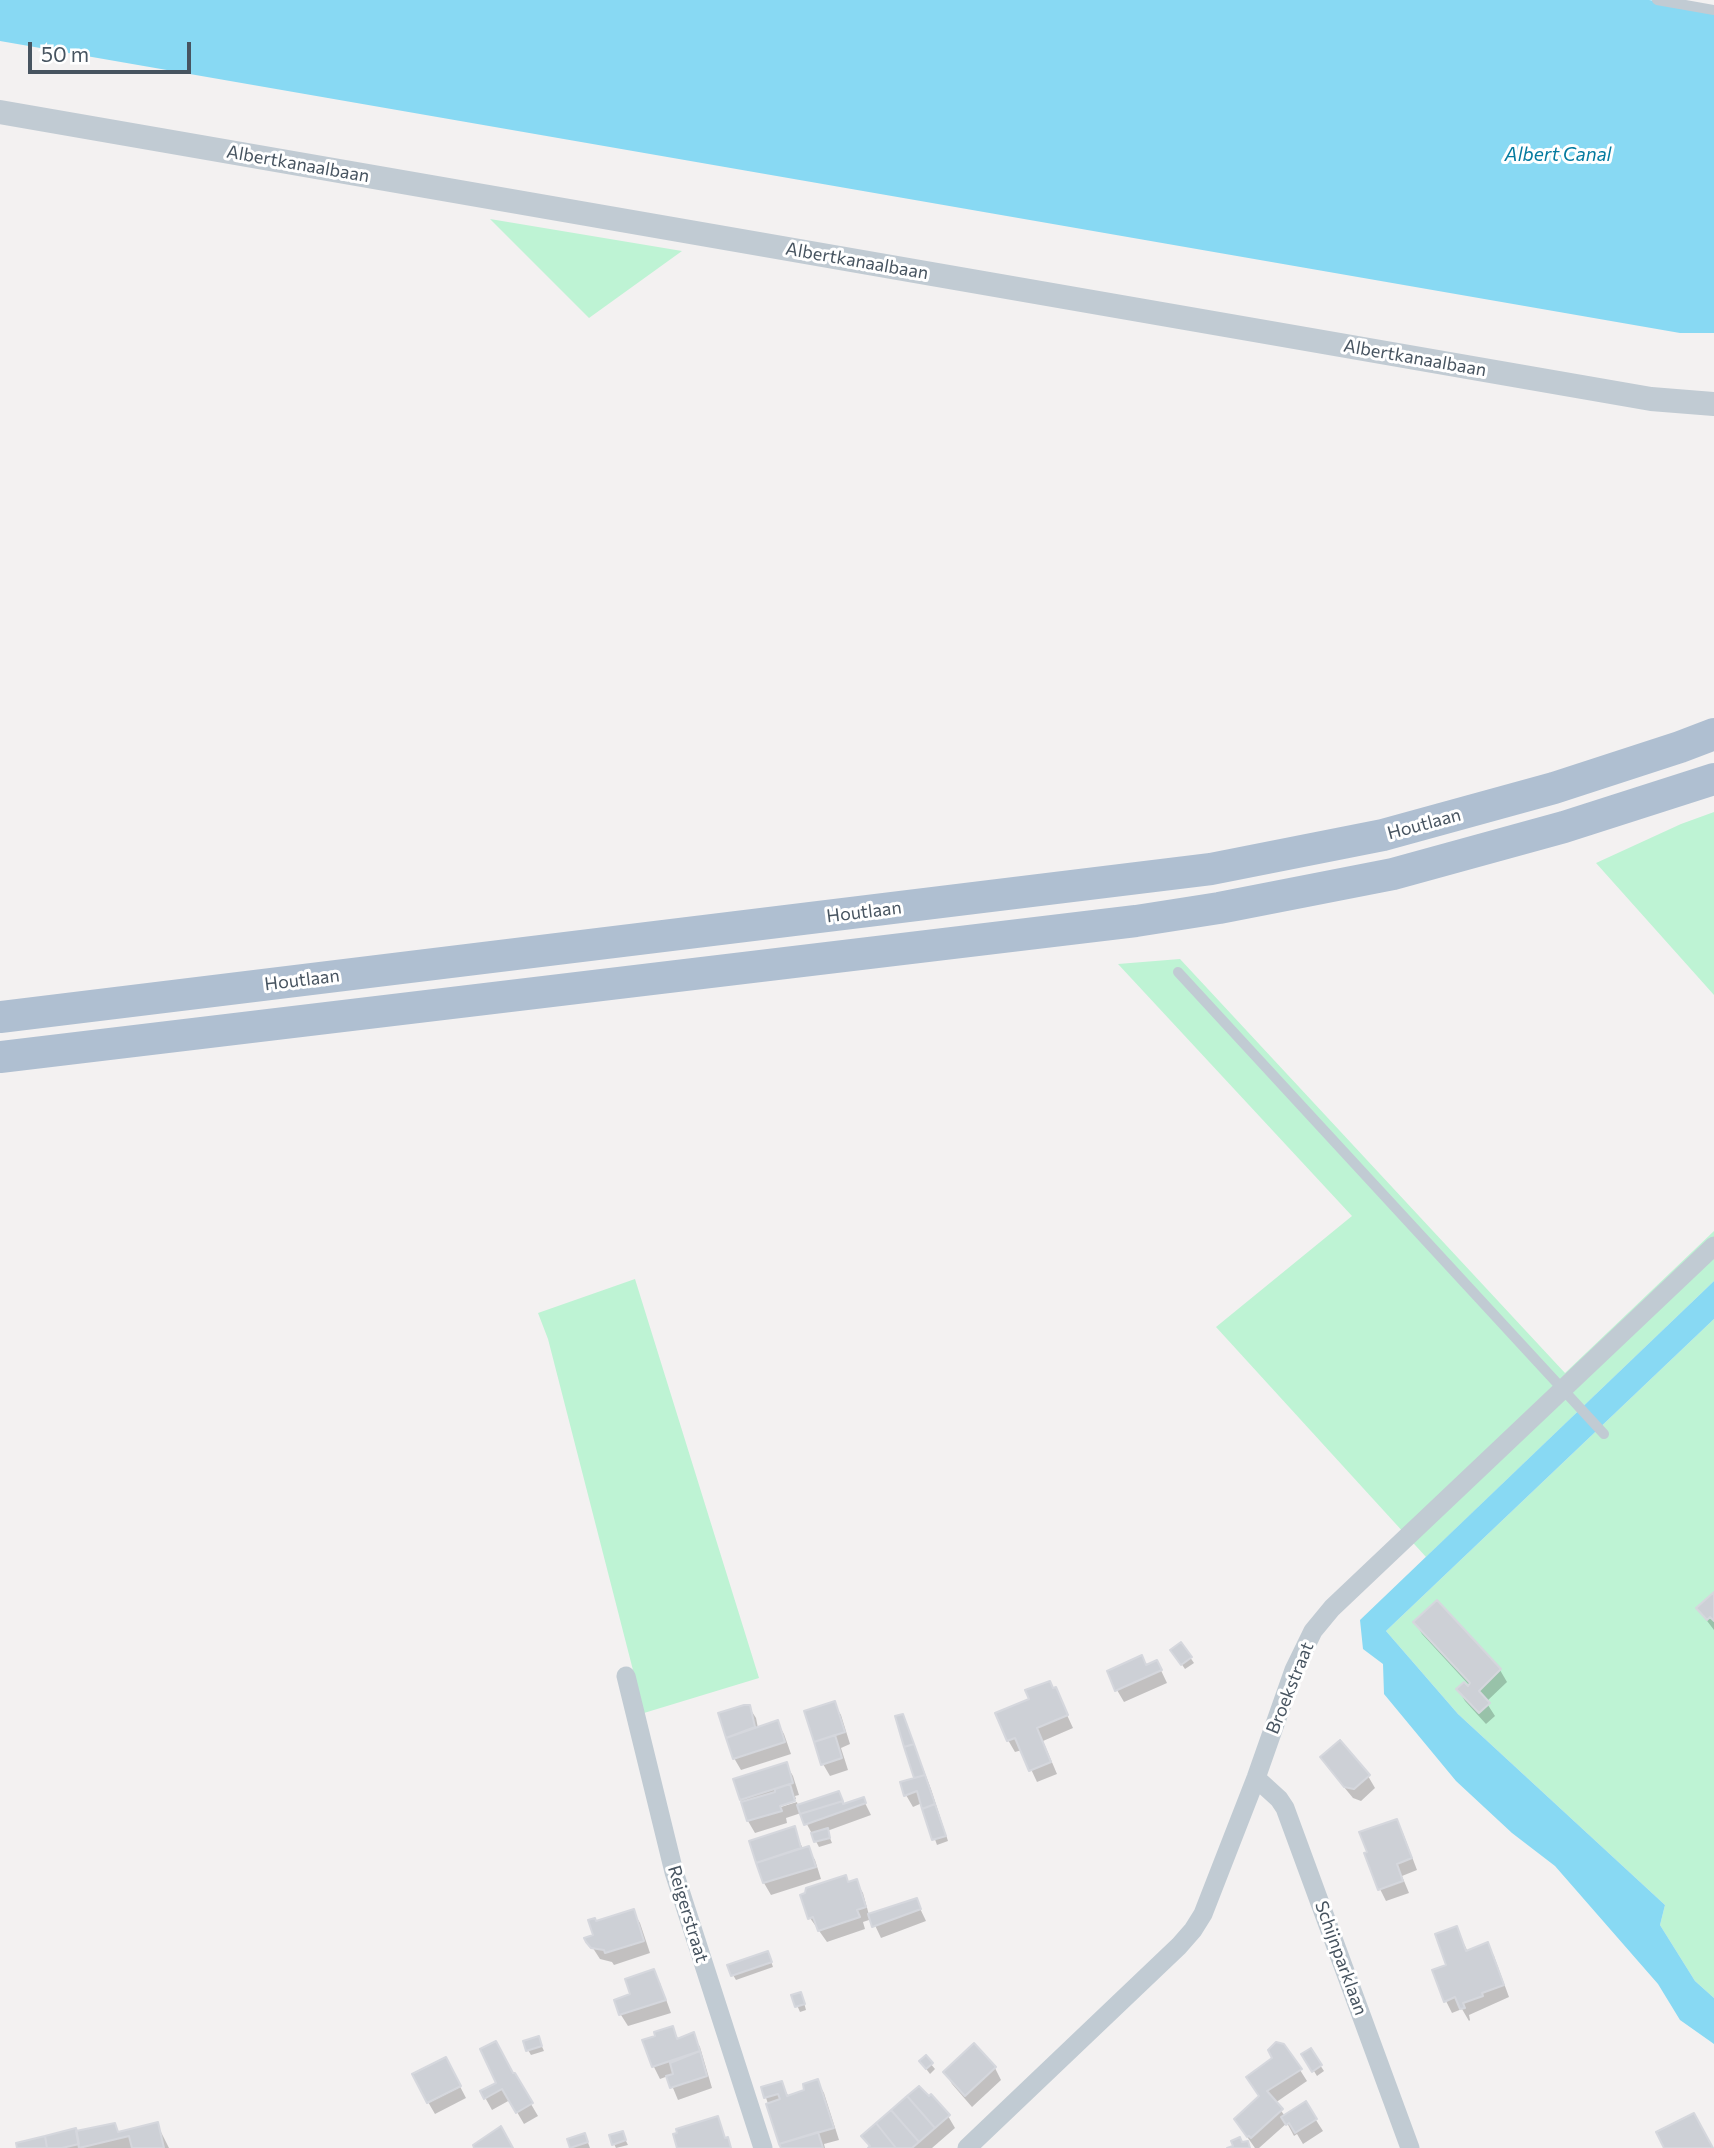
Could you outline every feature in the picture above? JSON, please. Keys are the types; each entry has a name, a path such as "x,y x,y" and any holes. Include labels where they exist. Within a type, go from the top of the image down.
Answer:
{"main road":[{"name":"Houtlaan","path":"0,1017 1211,869 1383,835 1554,788 1714,734"},
{"path":"0,1057 1136,921 1219,908 1393,874 1564,827 1714,779"}],"street":[{"name":"Albertkanaalbaan","path":"0,112 1638,397 1714,404"},
{"name":"Broekstraat","path":"967,2148 1193,1930 1203,1914 1256,1779 1294,1670 1313,1631 1332,1608 1714,1246"},
{"name":"Reigerstraat","path":"626,1676 674,1872 763,2148"},
{"name":"Schijnparklaan","path":"1256,1779 1279,1799 1285,1808 1410,2148"}],"lane":[{"path":"1657,0 1714,10"},
{"path":"1178,972 1604,1434"}],"green space":[{"path":"490,219 682,251 589,318"},
{"path":"1714,812 1714,995 1596,863"},
{"path":"1180,959 1565,1373 1714,1231 1714,1281 1426,1557 1216,1327 1352,1216 1118,964"},
{"path":"635,1279 759,1678 644,1713 548,1339 538,1313"},
{"path":"1714,1319 1714,1998 1695,1981 1660,1925 1665,1905 1458,1714 1386,1631"}],"water":[{"name":"Albert Canal","path":"0,0 1649,0 1714,11 1714,333 1680,333 0,41"},
{"path":"1714,1281 1714,1319 1386,1631 1458,1714 1665,1905 1660,1925 1695,1981 1714,1998 1714,2044 1680,2020 1658,1984 1555,1866 1512,1833 1456,1781 1384,1694 1383,1664 1363,1649 1360,1620"}],"building":[{"path":"1714,1592 1714,1621 1710,1617 1707,1620 1696,1608"},
{"path":"1437,1600 1501,1669 1479,1691 1490,1703 1479,1713 1456,1689 1464,1682 1468,1686 1470,1683 1413,1622"},
{"path":"1181,1642 1192,1657 1181,1665 1170,1650"},
{"path":"1142,1655 1146,1665 1157,1660 1162,1670 1115,1691 1107,1671"},
{"path":"1050,1681 1053,1688 1056,1687 1068,1715 1037,1728 1051,1762 1029,1771 1015,1738 1007,1741 995,1713 1029,1699 1025,1690"},
{"path":"835,1701 845,1732 814,1742 804,1711"},
{"path":"750,1705 755,1727 726,1738 718,1713"},
{"path":"903,1714 914,1744 904,1747 895,1716"},
{"path":"778,1720 785,1742 733,1759 726,1738"},
{"path":"835,1735 842,1758 821,1765 814,1742"},
{"path":"1340,1740 1370,1775 1354,1789 1344,1787 1320,1757"},
{"path":"914,1744 925,1775 914,1778 904,1747"},
{"path":"787,1762 793,1783 740,1800 733,1779"},
{"path":"925,1775 935,1804 922,1809 917,1791 904,1796 900,1782"},
{"path":"790,1784 795,1801 780,1806 782,1811 747,1821 741,1802 775,1792 775,1789"},
{"path":"839,1791 843,1801 800,1814 797,1805"},
{"path":"864,1797 866,1803 804,1825 800,1814 843,1801 843,1804"},
{"path":"935,1804 946,1836 932,1840 922,1809"},
{"path":"1397,1819 1412,1858 1397,1864 1403,1881 1378,1890 1359,1832"},
{"path":"795,1826 801,1848 756,1863 749,1841"},
{"path":"828,1828 830,1838 814,1842 811,1833"},
{"path":"809,1846 816,1867 763,1883 756,1863"},
{"path":"846,1875 848,1882 857,1879 866,1907 857,1910 860,1917 818,1931 813,1917 808,1919 800,1895 805,1893 806,1888"},
{"path":"917,1898 921,1909 872,1927 868,1914"},
{"path":"634,1909 644,1941 605,1953 604,1950 591,1948 586,1942 584,1938 593,1935 588,1920 595,1918 596,1921"},
{"path":"1457,1926 1466,1951 1488,1942 1504,1985 1463,2003 1465,2008 1460,2009 1455,1997 1444,2002 1432,1970 1446,1965 1435,1934"},
{"path":"768,1951 772,1962 731,1976 727,1965"},
{"path":"654,1969 666,2000 619,2015 614,2000 630,1994 625,1979"},
{"path":"801,1992 805,2004 795,2007 791,1995"},
{"path":"673,2026 677,2039 694,2032 700,2051 652,2067 642,2040 655,2036 654,2032"},
{"path":"539,2036 542,2046 526,2051 523,2041"},
{"path":"496,2041 533,2103 516,2113 502,2089 484,2099 480,2091 496,2083 480,2049"},
{"path":"1276,2042 1284,2044 1302,2069 1267,2091 1283,2109 1251,2138 1247,2137 1234,2119 1259,2096 1246,2077 1272,2058 1268,2050"},
{"path":"974,2043 996,2067 965,2096 943,2072"},
{"path":"1311,2048 1322,2065 1312,2072 1301,2054"},
{"path":"700,2051 707,2076 670,2088 666,2076 673,2074 670,2063"},
{"path":"926,2055 933,2063 926,2069 919,2061"},
{"path":"446,2057 461,2086 427,2103 412,2074"},
{"path":"818,2079 834,2128 779,2144 766,2104 780,2099 778,2094 764,2098 761,2087 782,2081 787,2096 804,2090 803,2084"},
{"path":"919,2086 929,2096 931,2094 950,2115 935,2128 907,2096"},
{"path":"907,2096 935,2128 919,2142 891,2110"},
{"path":"1306,2101 1317,2119 1295,2133 1281,2117"},
{"path":"891,2110 919,2142 912,2148 896,2148 876,2123"},
{"path":"1694,2113 1713,2148 1664,2148 1656,2132"},
{"path":"718,2116 731,2148 677,2148 673,2134 677,2133 676,2129"},
{"path":"158,2122 164,2148 132,2148 129,2136 79,2148 76,2131 115,2123 118,2132"},
{"path":"876,2123 896,2148 868,2148 870,2146 861,2136"},
{"path":"501,2126 513,2148 474,2148 473,2145"},
{"path":"76,2128 79,2144 47,2148 45,2136"},
{"path":"623,2131 626,2140 612,2145 609,2135"},
{"path":"818,2132 823,2148 781,2148 779,2144"},
{"path":"585,2133 588,2142 570,2148 567,2139"},
{"path":"45,2136 47,2148 17,2148 16,2143"},
{"path":"1240,2137 1242,2142 1248,2141 1250,2148 1227,2148 1233,2146 1231,2141"}]}
